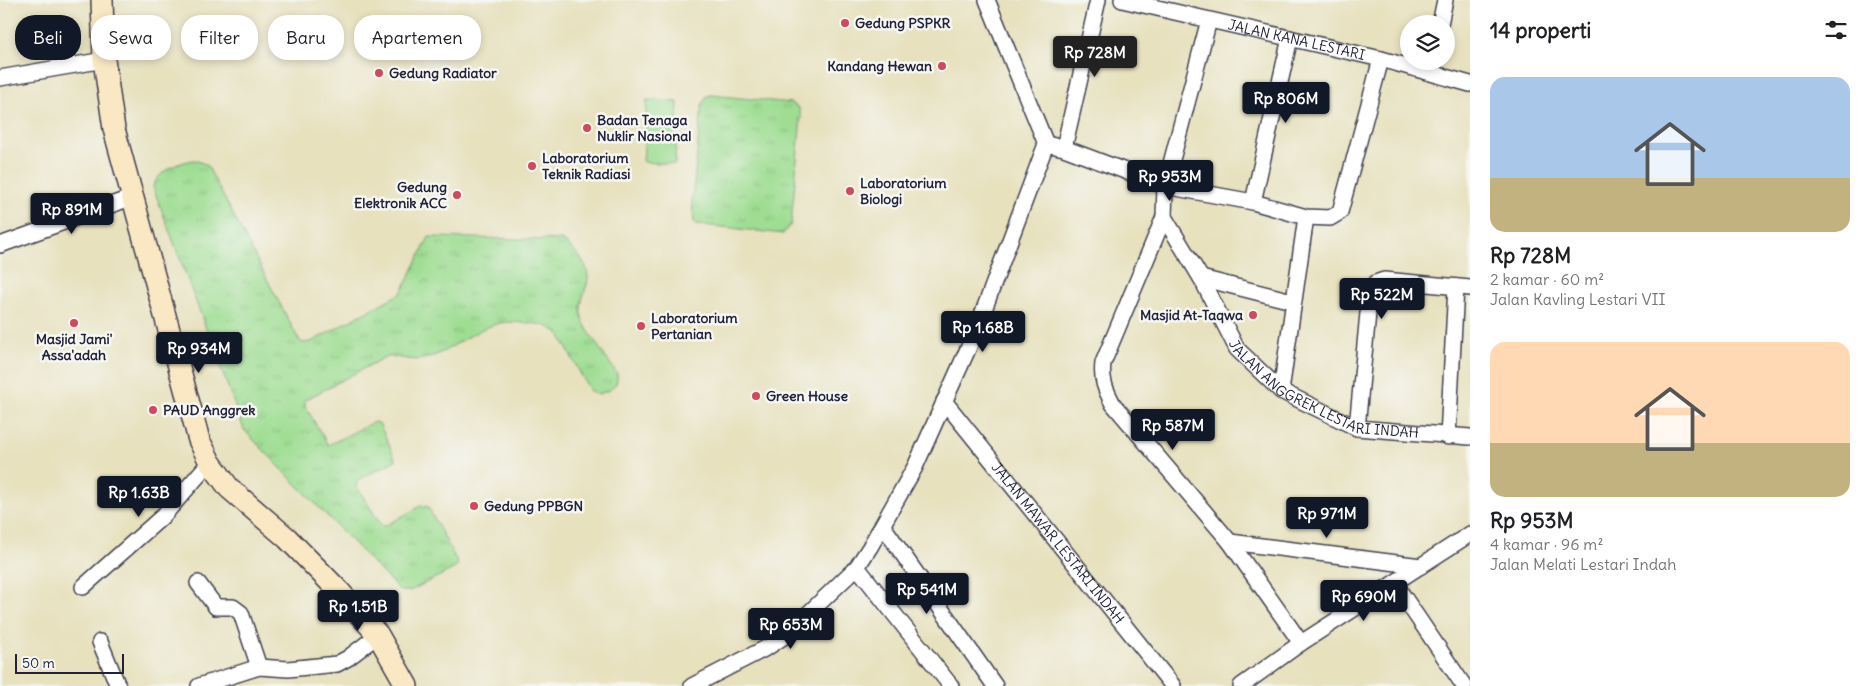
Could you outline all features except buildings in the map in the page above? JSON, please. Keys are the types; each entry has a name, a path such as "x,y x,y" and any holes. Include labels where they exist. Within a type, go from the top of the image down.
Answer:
{"main road":[{"path":"102,0 102,15"},
{"path":"104,60 114,129 134,197 190,414 210,462 229,488 287,538 339,591 378,635 407,686"}],"street":[{"path":"692,686 760,651 786,635 857,567 915,467 976,331 1046,144 987,0"},
{"path":"1064,148 1098,0"},
{"name":"JALAN KANA LESTARI","path":"1122,0 1400,62"},
{"path":"1442,15 1445,0"},
{"path":"1209,20 1165,186 1164,217 1103,362 1102,375 1105,388 1113,404 1230,542 1301,643"},
{"path":"1254,202 1290,38"},
{"path":"1046,144 1064,148 1165,186 1254,202 1306,217 1330,218 1340,212 1381,59"},
{"path":"0,78 104,60"},
{"name":"JALAN KANA LESTARI","path":"1436,70 1470,84"},
{"path":"0,245 134,197"},
{"name":"JALAN ANGGREK LESTARI INDAH","path":"1164,217 1201,278 1237,349 1281,391 1330,417 1357,428 1448,437 1470,437"},
{"path":"1281,391 1292,301 1306,217"},
{"path":"1201,278 1292,301"},
{"path":"1357,428 1370,292 1375,283 1384,280 1463,288 1448,437"},
{"name":"JALAN MAWAR LESTARI INDAH","path":"944,401 1173,686"},
{"path":"83,587 163,516 210,462"},
{"path":"882,526 995,686"},
{"path":"1241,686 1301,643 1470,534"},
{"path":"1230,542 1421,566"},
{"path":"857,567 951,686"},
{"path":"198,582 216,606 233,607 241,613 259,667"},
{"path":"1395,584 1464,686"},
{"path":"199,686 259,667 288,669 336,664 348,658 378,635"},
{"path":"100,642 118,686"}],"green space":[{"path":"707,96 791,103 799,108 801,117 791,224 783,234 696,224 694,222 692,201 702,105"},
{"path":"647,100 678,102 675,164 643,162"},
{"path":"195,160 207,165 299,340 303,343 311,342 401,293 429,237 561,240 570,246 585,264 588,280 582,300 582,317 592,337 617,374 615,385 609,390 598,394 590,391 559,334 555,331 540,325 506,322 481,330 427,358 415,360 385,357 305,400 305,406 328,445 374,422 379,423 396,460 358,480 356,486 382,526 422,505 428,507 458,563 455,568 410,591 400,591 244,430 153,187 160,176 170,168"}],"place":[{"name":"Gedung PSPKR","path":"845,23"},
{"name":"Kandang Hewan","path":"942,66"},
{"name":"Gedung Radiator","path":"379,73"},
{"name":"Badan Tenaga Nuklir Nasional","path":"587,128"},
{"name":"Laboratorium Teknik Radiasi","path":"532,166"},
{"name":"Laboratorium Biologi","path":"850,191"},
{"name":"Gedung Elektronik ACC","path":"457,195"},
{"name":"Masjid At-Taqwa","path":"1253,315"},
{"name":"Masjid Jami' Assa'adah","path":"74,323"},
{"name":"Laboratorium Pertanian","path":"641,326"},
{"name":"Green House","path":"756,396"},
{"name":"PAUD Anggrek","path":"153,410"},
{"name":"Gedung PPBGN","path":"474,506"}]}
